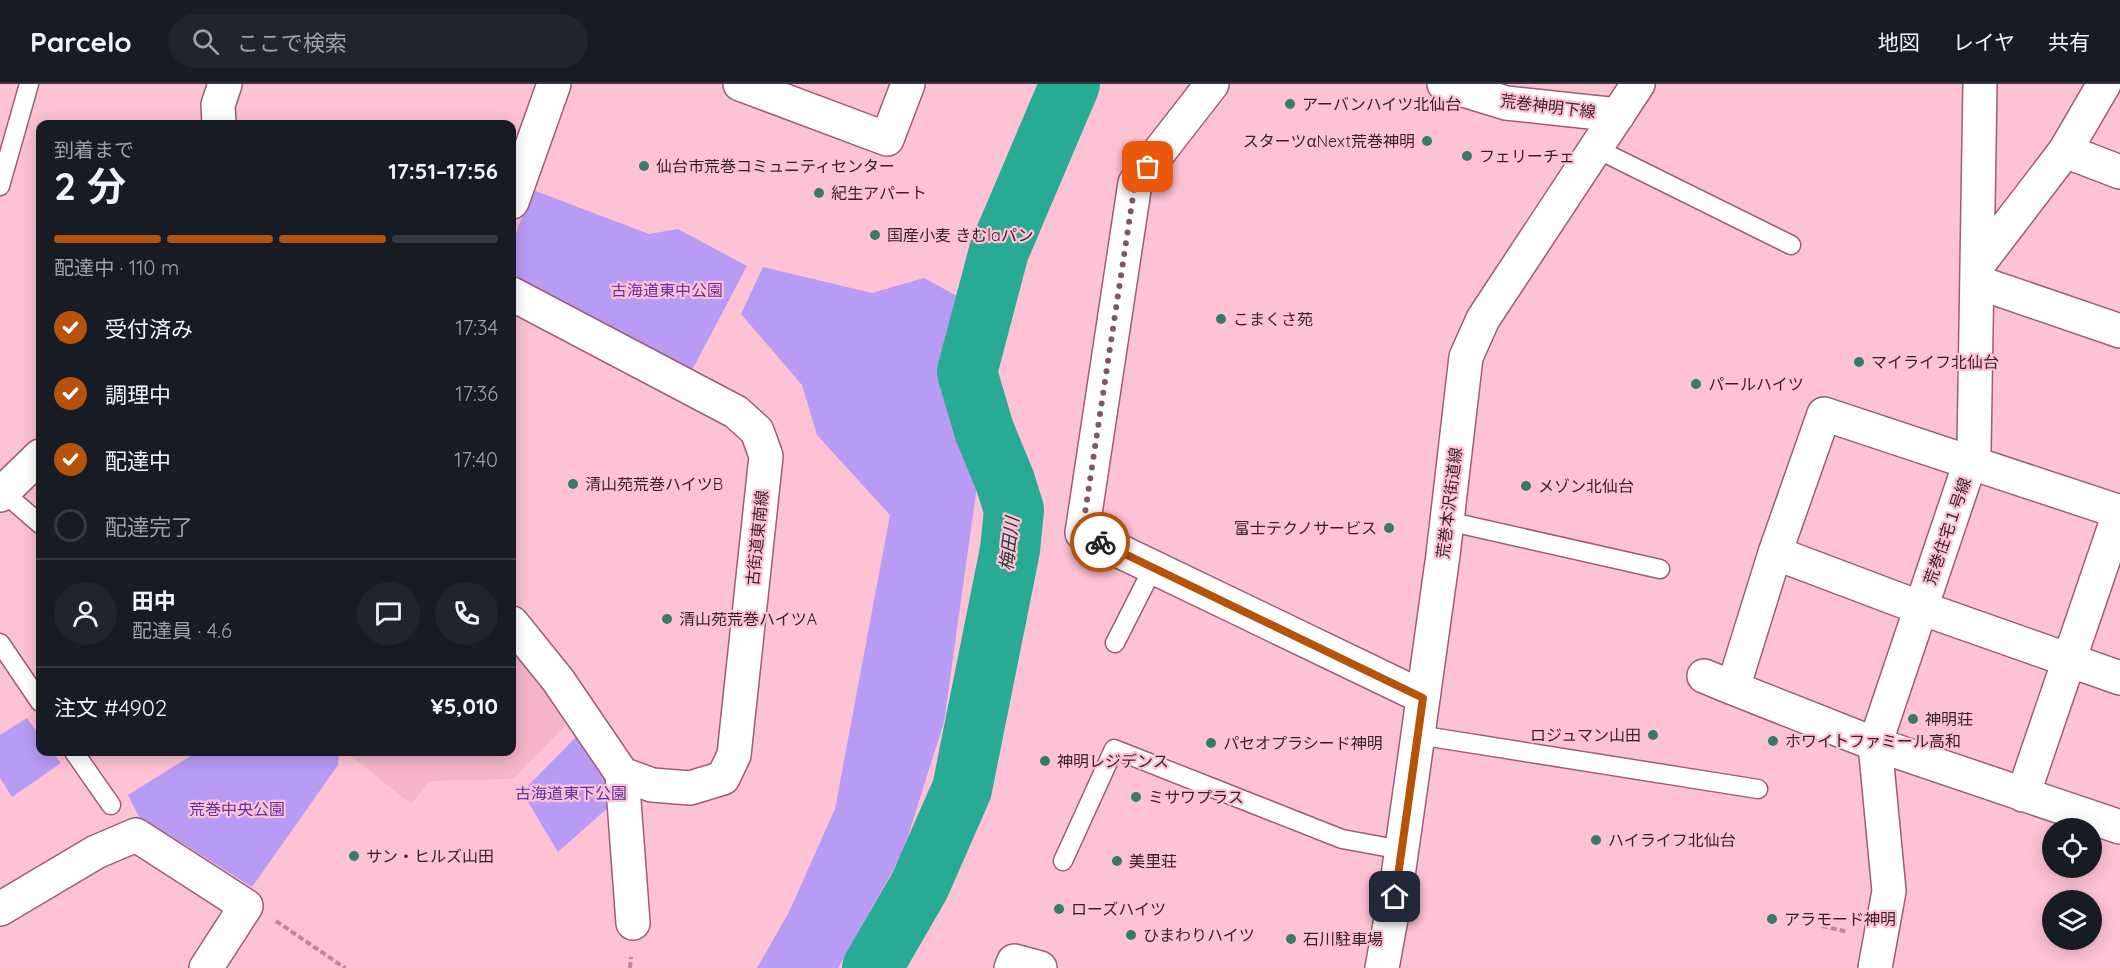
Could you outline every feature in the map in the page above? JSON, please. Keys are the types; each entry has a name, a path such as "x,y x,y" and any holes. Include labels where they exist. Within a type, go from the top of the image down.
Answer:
{"street":[{"path":"219,120 218,105 225,84"},
{"path":"516,191 554,84"},
{"path":"740,84 887,139 908,84"},
{"path":"1212,84 1135,183 1082,533 1423,698"},
{"name":"荒巻神明下線","path":"1444,84 1506,103 1618,115"},
{"name":"荒巻本沢街道線","path":"1382,968 1418,735 1447,521 1466,357 1483,319 1638,84"},
{"name":"荒巻住宅１号線","path":"1875,968 1889,891 1875,744 1974,452 1980,84"},
{"path":"2104,84 2065,151 1977,274 2120,330"},
{"path":"2065,151 2120,172"},
{"name":"古街道東南線","path":"516,296 736,412 757,431 766,456 734,755 723,778 690,788 652,785 622,774"},
{"path":"2023,795 2120,512 1824,414 1775,554 1718,682 1875,744 2023,795 2120,827"},
{"path":"2,493 36,460"},
{"path":"1775,554 2120,678"},
{"path":"516,628 558,680 622,774 633,923"},
{"path":"0,909 96,852 136,835 246,906 206,968"},
{"path":"1011,968 1014,962 1040,968"}],"lane":[{"path":"0,186 29,84"},
{"path":"1595,148 1791,245"},
{"path":"2,493 36,521"},
{"path":"1447,521 1660,569"},
{"path":"1115,643 1153,568"},
{"path":"0,643 36,696"},
{"path":"1418,735 1758,789"},
{"path":"1063,861 1114,749 1342,839 1402,850"},
{"path":"77,756 111,805"}],"path":[{"path":"303,938 345,968"}],"shaded area":[{"path":"516,642 531,661 567,724 513,779 430,781 411,804 351,756 516,756"}],"green space":[{"name":"古海道東中公園","path":"533,190 649,234 678,229 747,266 692,370 516,280 516,234"},
{"path":"763,267 872,293 924,278 959,297 937,376 977,486 944,722 903,852 838,968 757,968 789,912 835,809 890,515 817,435 802,385 741,314"},
{"path":"27,718 36,730 36,756 55,756 61,763 12,797 0,778 0,735"},
{"name":"古海道東下公園","path":"577,736 615,789 612,804 558,852 522,792"},
{"name":"荒巻中央公園","path":"191,756 339,756 338,765 252,887 155,826 144,827 128,795"}],"waterway":[{"name":"梅田川","path":"872,968 920,885 962,789 1010,550 1014,510 984,430 967,372 999,251 1070,84"}],"way so far":[{"path":"1100,542 1082,533 1135,183 1148,167"}],"place":[{"name":"アーバンハイツ北仙台","path":"1290,104"},
{"name":"スターツαNext荒巻神明","path":"1427,141"},
{"name":"フェリーチェ","path":"1467,156"},
{"name":"仙台市荒巻コミュニティセンター","path":"644,166"},
{"name":"紀生アパート","path":"819,193"},
{"name":"国産小麦 きむlaパン","path":"875,235"},
{"name":"こまくさ苑","path":"1221,319"},
{"name":"マイライフ北仙台","path":"1859,362"},
{"name":"パールハイツ","path":"1696,384"},
{"name":"清山苑荒巻ハイツB","path":"573,484"},
{"name":"メゾン北仙台","path":"1526,486"},
{"name":"富士テクノサービス","path":"1389,528"},
{"name":"清山苑荒巻ハイツA","path":"667,619"},
{"name":"神明荘","path":"1913,719"},
{"name":"ロジュマン山田","path":"1653,735"},
{"name":"ホワイトファミール高和","path":"1773,741"},
{"name":"パセオプラシード神明","path":"1211,743"},
{"name":"神明レジデンス","path":"1045,761"},
{"name":"ミサワプラス","path":"1136,797"},
{"name":"ハイライフ北仙台","path":"1596,840"},
{"name":"サン・ヒルズ山田","path":"354,856"},
{"name":"美里荘","path":"1117,861"},
{"name":"ローズハイツ","path":"1059,909"},
{"name":"アラモード神明","path":"1772,919"},
{"name":"ひまわりハイツ","path":"1131,935"},
{"name":"石川駐車場","path":"1291,939"}],"route":[{"path":"1100,542 1423,698 1395,897"}]}
